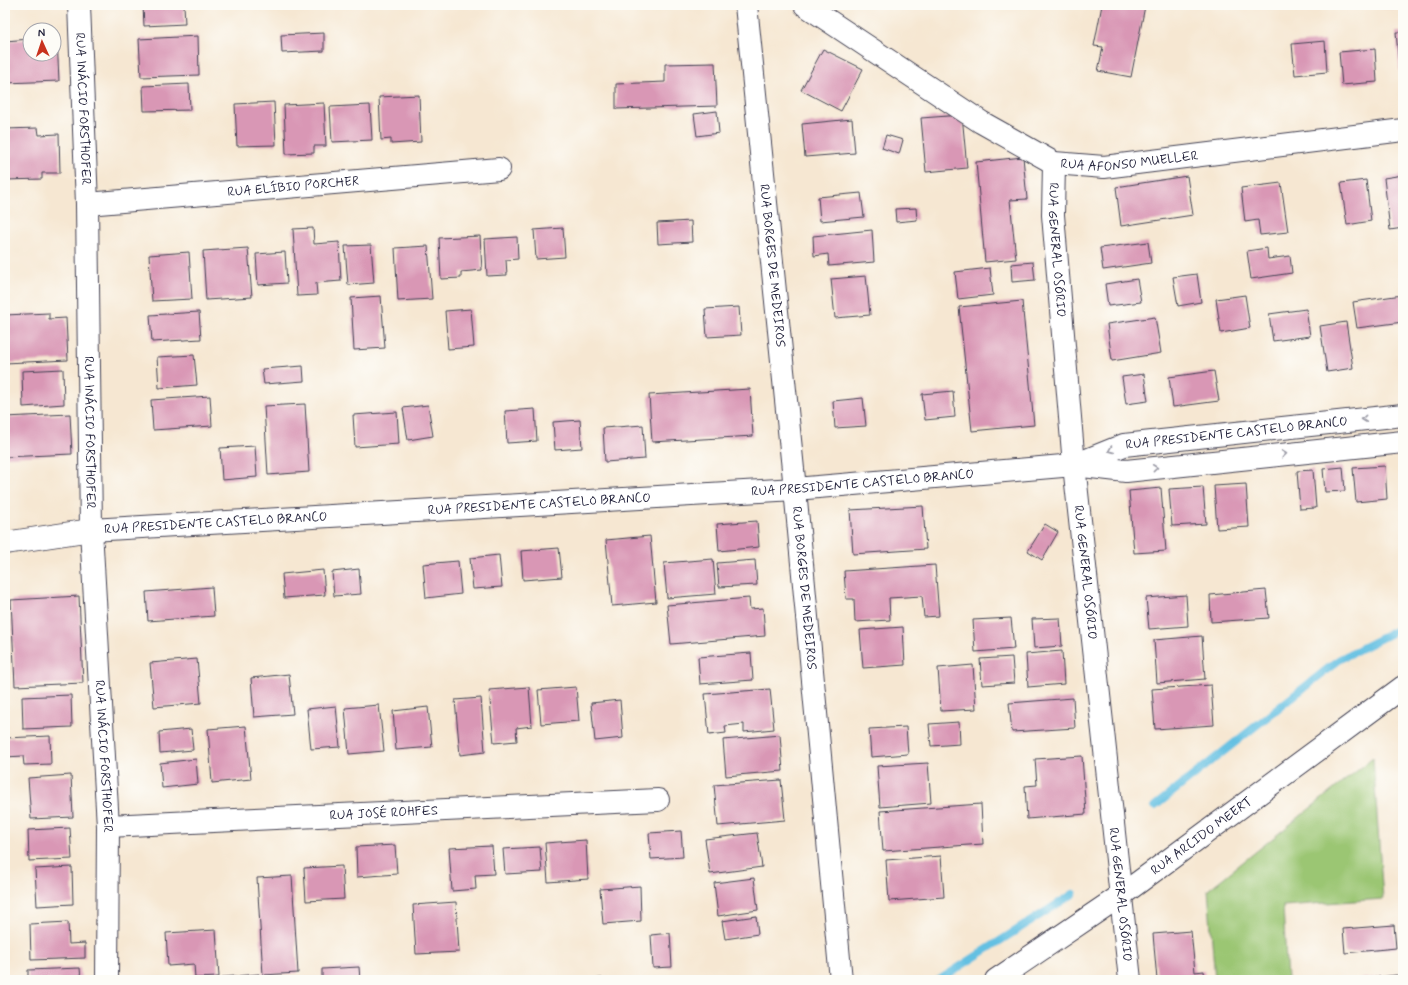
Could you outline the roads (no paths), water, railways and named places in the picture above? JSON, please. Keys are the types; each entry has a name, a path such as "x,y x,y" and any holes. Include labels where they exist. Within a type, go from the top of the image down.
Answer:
{"street":[{"name":"RUA INÁCIO FORSTHOFER","path":"79,5 87,204 91,530 108,826 107,980"},
{"name":"RUA BORGES DE MEDEIROS","path":"746,5 795,490 841,980"},
{"name":"RUA AFONSO MUELLER","path":"805,5 981,122 1054,163 1104,167 1403,130"},
{"name":"RUA GENERAL OSÓRIO","path":"1054,163 1052,215 1074,465 1130,980"},
{"name":"RUA ELÍBIO PORCHER","path":"87,204 499,169"},
{"name":"RUA PRESIDENTE CASTELO BRANCO","path":"1074,465 1124,445 1403,415"},
{"name":"RUA PRESIDENTE CASTELO BRANCO","path":"5,543 91,530 795,490 1074,465 1126,471 1403,442"},
{"name":"RUA ARCIDO MEERT","path":"996,980 1120,896 1403,687"},
{"name":"RUA JOSÉ ROHFES","path":"108,826 658,800"}],"waterway":[{"path":"1155,806 1340,659 1403,627"},
{"path":"939,980 1073,894"}]}
